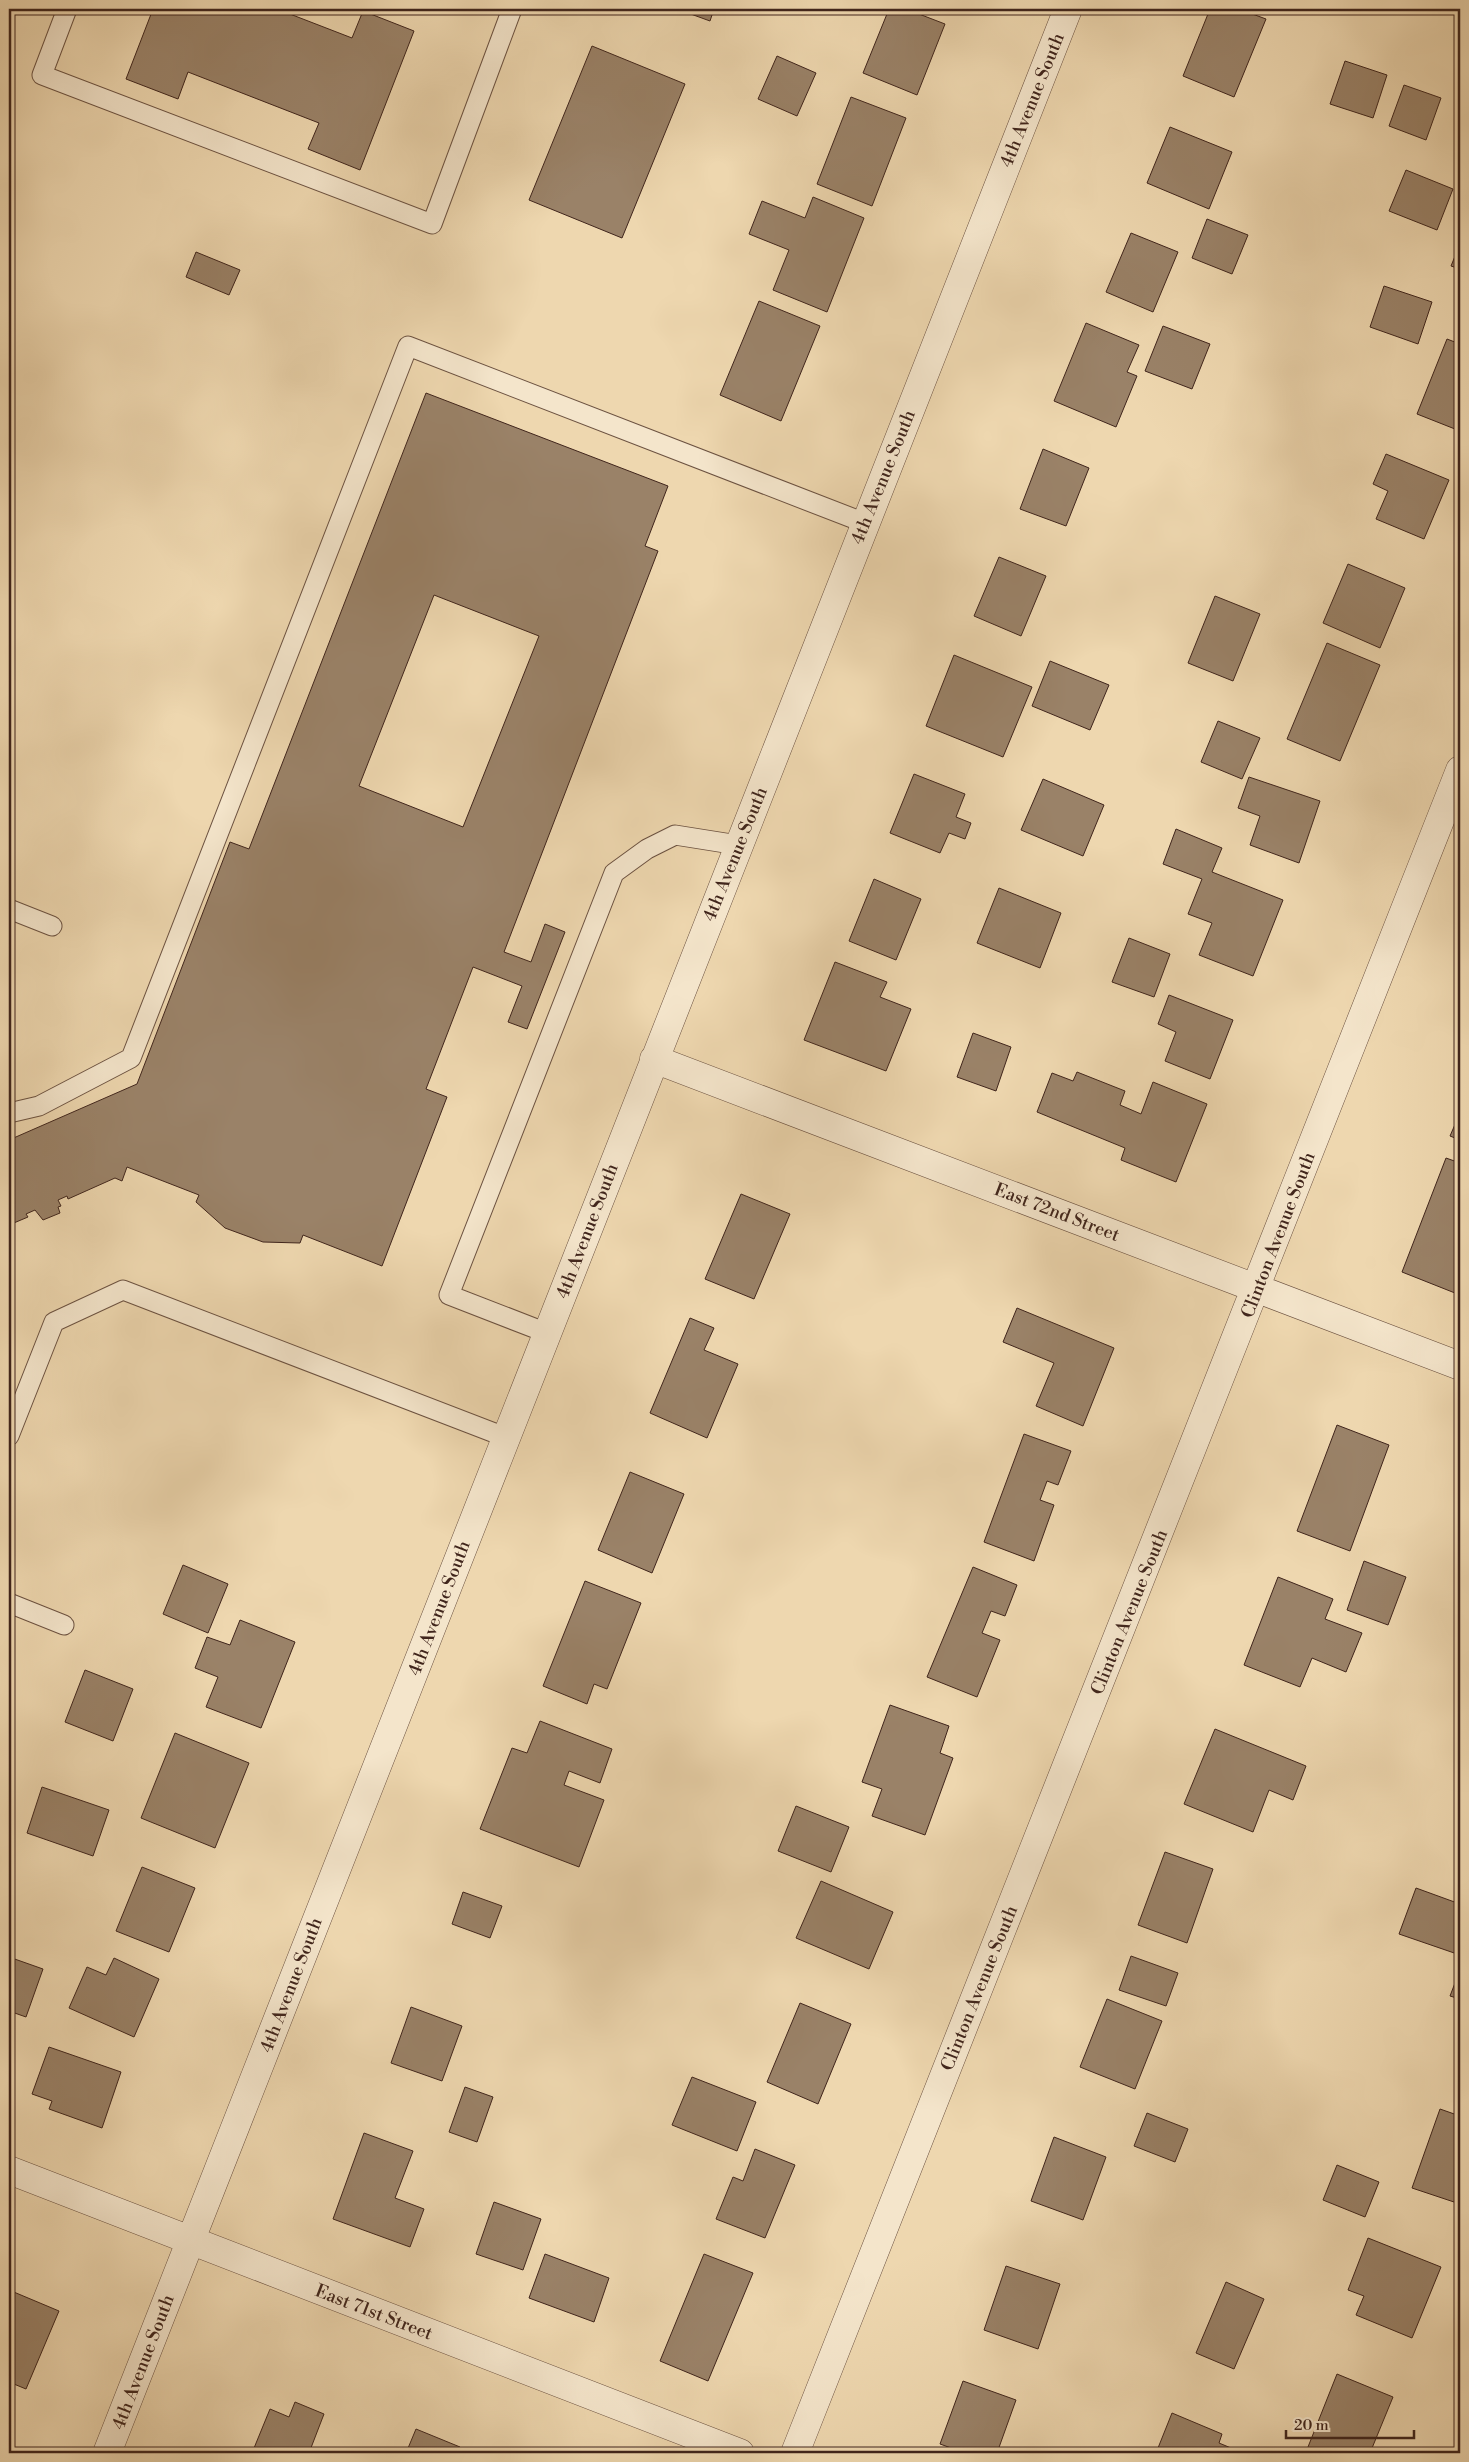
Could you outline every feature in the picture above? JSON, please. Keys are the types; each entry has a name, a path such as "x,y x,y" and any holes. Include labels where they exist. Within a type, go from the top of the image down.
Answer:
{"street":[{"name":"4th Avenue South","path":"107,2453 1068,9"},
{"name":"Clinton Avenue South","path":"795,2453 1257,1288 1460,770"},
{"name":"East 72nd Street","path":"654,1059 1460,1366"},
{"name":"East 71st Street","path":"9,2170 740,2453"}],"lane":[{"path":"67,9 42,75 432,224 512,9"},
{"path":"9,1113 39,1106 131,1058 408,346 865,523"},
{"path":"547,1333 449,1295 614,873 647,849 675,836 738,845"},
{"path":"9,909 52,926"},
{"path":"9,1436 54,1322 123,1290 505,1437"},
{"path":"9,1602 64,1625"}],"building":[{"path":"153,9 277,9 352,38 363,11 414,31 360,170 308,149 319,123 188,72 178,99 126,79"},
{"path":"677,9 714,9 710,21"},
{"path":"889,9 906,9 945,24 917,95 863,73"},
{"path":"1210,9 1239,9 1266,19 1234,97 1183,76"},
{"path":"592,46 685,84 622,238 529,200"},
{"path":"777,56 816,73 797,116 758,99"},
{"path":"1345,61 1387,75 1373,118 1330,104"},
{"path":"1404,85 1441,98 1426,140 1389,126"},
{"path":"851,97 906,118 872,206 817,184"},
{"path":"1170,127 1232,152 1209,209 1147,183"},
{"path":"1406,170 1453,189 1437,230 1389,211"},
{"path":"813,197 864,218 827,312 773,290 789,250 749,234 762,201 805,218"},
{"path":"1207,219 1248,235 1232,274 1192,258"},
{"path":"1131,233 1178,252 1153,312 1106,292"},
{"path":"1460,244 1460,269 1451,266"},
{"path":"196,252 240,270 229,295 186,277"},
{"path":"1384,286 1432,302 1418,344 1370,327"},
{"path":"759,301 820,326 781,421 720,395"},
{"path":"1086,323 1139,345 1127,372 1137,376 1116,427 1054,401"},
{"path":"1163,326 1210,344 1192,389 1145,371"},
{"path":"1447,339 1460,344 1460,431 1417,414"},
{"path":"426,393 668,486 645,546 658,551 504,952 531,962 545,924 565,932 527,1029 508,1022 522,986 473,967 426,1089 447,1097 382,1266 303,1235 300,1243 263,1242 225,1228 196,1202 199,1195 127,1167 122,1181 115,1178 68,1199 67,1196 58,1200 61,1206 58,1207 60,1213 43,1220 35,1210 26,1214 28,1217 9,1225 9,1140 137,1084 230,842 249,849","holes":["434,595 539,636 463,827 359,786"]},
{"path":"1043,449 1089,468 1066,526 1020,509"},
{"path":"1386,454 1449,480 1424,539 1376,519 1388,491 1373,484"},
{"path":"999,557 1046,576 1021,636 974,616"},
{"path":"1348,564 1405,588 1380,648 1323,623"},
{"path":"1215,596 1260,614 1233,681 1188,663"},
{"path":"1327,643 1380,665 1340,761 1287,739"},
{"path":"954,655 1032,687 1003,757 926,726"},
{"path":"1050,661 1109,685 1090,730 1032,706"},
{"path":"1218,721 1260,738 1242,779 1201,762"},
{"path":"914,774 965,794 956,817 971,823 965,839 949,833 940,853 890,833"},
{"path":"1249,777 1320,801 1299,863 1250,845 1260,816 1238,808"},
{"path":"1043,779 1104,805 1083,856 1021,830"},
{"path":"1176,829 1222,848 1212,872 1283,900 1253,976 1199,955 1212,923 1188,914 1202,879 1163,864"},
{"path":"874,879 921,899 896,960 849,941"},
{"path":"999,888 1061,913 1040,968 977,943"},
{"path":"1129,938 1170,954 1154,997 1112,982"},
{"path":"835,962 887,982 880,997 911,1009 886,1071 804,1040"},
{"path":"1169,995 1233,1020 1210,1079 1165,1061 1176,1032 1158,1024"},
{"path":"973,1033 1011,1047 996,1091 957,1077"},
{"path":"1077,1072 1125,1091 1120,1105 1141,1114 1153,1082 1207,1104 1176,1182 1121,1160 1125,1148 1037,1112 1052,1073 1073,1081"},
{"path":"1460,1113 1460,1140 1450,1136"},
{"path":"1446,1158 1460,1163 1460,1295 1402,1272"},
{"path":"741,1194 790,1214 754,1299 705,1279"},
{"path":"1017,1308 1114,1348 1083,1426 1036,1406 1054,1363 1003,1342"},
{"path":"690,1318 714,1328 704,1350 738,1364 707,1438 650,1413"},
{"path":"1337,1425 1389,1445 1350,1551 1297,1531"},
{"path":"1024,1434 1071,1451 1058,1485 1047,1481 1040,1500 1054,1505 1034,1561 984,1542"},
{"path":"630,1472 684,1494 652,1573 598,1550"},
{"path":"1364,1561 1406,1577 1388,1625 1347,1610"},
{"path":"183,1565 228,1584 208,1633 163,1614"},
{"path":"973,1567 1017,1585 1005,1616 991,1611 982,1633 1000,1640 977,1697 927,1677"},
{"path":"1278,1577 1333,1599 1325,1619 1362,1633 1346,1672 1312,1658 1300,1687 1244,1665"},
{"path":"585,1581 641,1603 607,1689 594,1684 587,1704 543,1686"},
{"path":"240,1620 295,1642 261,1728 206,1707 218,1677 195,1668 207,1637 230,1645"},
{"path":"85,1670 133,1689 113,1741 65,1722"},
{"path":"890,1705 949,1726 940,1753 953,1758 925,1835 872,1816 882,1789 862,1782"},
{"path":"540,1721 612,1749 600,1783 569,1771 564,1785 604,1800 579,1867 480,1829 512,1748 527,1753"},
{"path":"1215,1729 1306,1766 1293,1800 1269,1790 1253,1832 1184,1804"},
{"path":"175,1733 249,1763 215,1848 141,1818"},
{"path":"42,1787 109,1810 93,1856 27,1833"},
{"path":"796,1806 849,1827 831,1872 778,1851"},
{"path":"1165,1852 1213,1869 1187,1943 1138,1925"},
{"path":"142,1867 195,1888 169,1952 116,1931"},
{"path":"821,1881 893,1912 869,1969 796,1938"},
{"path":"1416,1888 1460,1904 1460,1955 1399,1934"},
{"path":"463,1892 502,1906 490,1938 452,1924"},
{"path":"1131,1956 1178,1973 1166,2006 1119,1990"},
{"path":"9,1957 43,1969 26,2017 9,2011"},
{"path":"114,1958 159,1979 134,2037 69,2008 87,1967 106,1975"},
{"path":"1460,1970 1460,1999 1450,1996"},
{"path":"1107,1999 1162,2021 1135,2089 1080,2067"},
{"path":"800,2003 851,2024 818,2104 767,2082"},
{"path":"411,2007 462,2026 442,2081 391,2063"},
{"path":"49,2047 121,2072 102,2128 49,2109 52,2101 32,2094"},
{"path":"692,2077 756,2102 737,2151 672,2125"},
{"path":"465,2087 493,2097 477,2142 449,2132"},
{"path":"1440,2109 1460,2116 1460,2204 1412,2188"},
{"path":"1147,2113 1188,2129 1175,2162 1134,2146"},
{"path":"364,2133 413,2151 395,2198 424,2209 410,2247 333,2219"},
{"path":"1054,2137 1106,2157 1083,2220 1031,2201"},
{"path":"755,2149 795,2165 765,2238 716,2219 733,2177 743,2181"},
{"path":"1337,2165 1379,2182 1365,2217 1323,2200"},
{"path":"494,2202 541,2219 523,2270 476,2254"},
{"path":"1368,2238 1441,2267 1412,2338 1356,2315 1364,2296 1348,2290"},
{"path":"545,2254 609,2278 594,2322 529,2298"},
{"path":"704,2254 753,2273 708,2381 660,2361"},
{"path":"1006,2266 1060,2284 1038,2349 984,2330"},
{"path":"1226,2282 1264,2299 1234,2369 1196,2353"},
{"path":"9,2290 59,2311 26,2389 9,2382"},
{"path":"1337,2374 1393,2397 1370,2453 1306,2452"},
{"path":"963,2381 1016,2400 997,2453 965,2453 940,2444"},
{"path":"295,2402 324,2414 309,2453 252,2453 270,2409 289,2417"},
{"path":"1172,2413 1222,2434 1219,2443 1243,2453 1156,2453"},
{"path":"416,2429 460,2447 457,2453 406,2453"}]}
